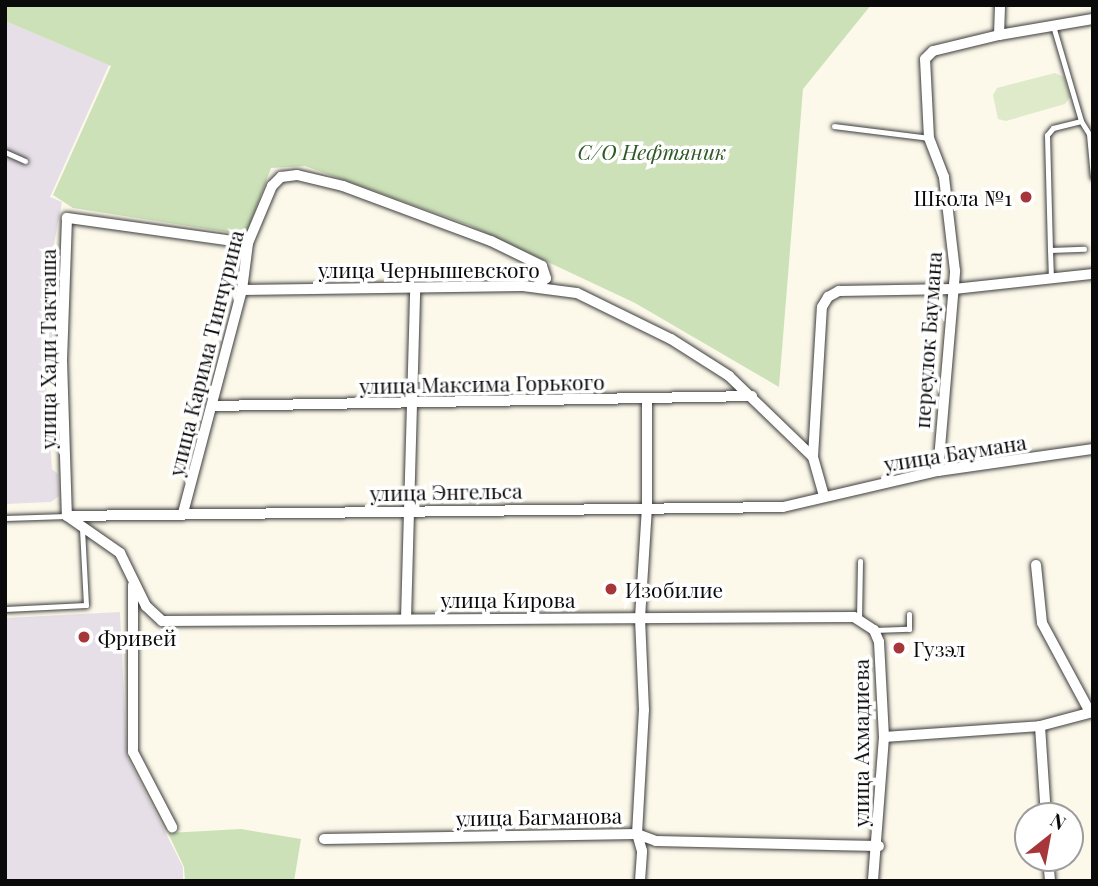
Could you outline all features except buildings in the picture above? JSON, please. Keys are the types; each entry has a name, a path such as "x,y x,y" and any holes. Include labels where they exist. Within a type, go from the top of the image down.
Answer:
{"street":[{"path":"1000,5 999,35 1055,29 1093,19"},
{"name":"переулок Баумана","path":"937,471 954,289 944,177 929,138 922,71 933,51 999,35"},
{"name":"улица Карима Тинчурина","path":"183,513 242,290 248,243 276,181 298,176 343,186 491,241 542,266 546,278 536,287"},
{"name":"улица Хади Такташа","path":"67,516 62,360 67,218 248,243"},
{"path":"824,496 813,457 822,307 839,291 954,289 1093,274"},
{"name":"улица Чернышевского","path":"242,290 559,288 596,301 671,339 752,396 813,457"},
{"path":"406,619 415,290"},
{"name":"улица Максима Горького","path":"213,406 752,396"},
{"path":"640,881 642,851 637,834 644,710 640,618 647,508 647,400"},
{"path":"791,434 806,438 815,429"},
{"name":"улица Баумана","path":"824,496 937,471 1093,449"},
{"name":"улица Энгельса","path":"67,516 783,507 824,496"},
{"path":"67,516 120,553 132,585 133,752 172,827"},
{"path":"884,737 1040,726 1091,712 1042,623 1036,565"},
{"name":"улица Кирова","path":"132,585 162,621 856,618"},
{"name":"улица Ахмадиева","path":"856,618 874,630 879,642 884,737 879,846 873,881"},
{"path":"1040,726 1045,802"},
{"name":"улица Багманова","path":"324,839 637,834 656,841 879,846"}],"lane":[{"path":"1055,29 1081,121 1089,134 1093,177"},
{"path":"1051,278 1047,135 1053,128 1081,121"},
{"path":"834,127 929,138"},
{"path":"5,152 25,161"},
{"path":"1050,250 1084,249"},
{"path":"5,517 67,516"},
{"path":"5,608 86,606 82,525"},
{"path":"856,618 860,561"},
{"path":"874,630 909,629 909,614"}],"shaded area":[{"path":"5,21 109,65 50,197 62,202 50,265 54,367 45,371 52,469 58,474 59,496 51,502 5,504"},
{"path":"120,612 127,757 183,867 183,881 5,881 5,618"}],"green space":[{"name":"С/О Нефтяник","path":"5,5 871,5 803,89 779,387 635,303 469,225 305,166 271,168 246,235 73,208 53,195 111,66 5,21"},
{"path":"1055,73 1064,77 1070,97 1065,104 1006,121 998,119 993,95 997,88"},
{"path":"241,829 301,839 294,881 185,881 184,867 168,833"}],"place":[{"name":"Школа №1","path":"1026,197"},
{"name":"Изобилие","path":"611,589"},
{"name":"Фривей","path":"84,637"},
{"name":"Гузэл","path":"899,648"}]}
